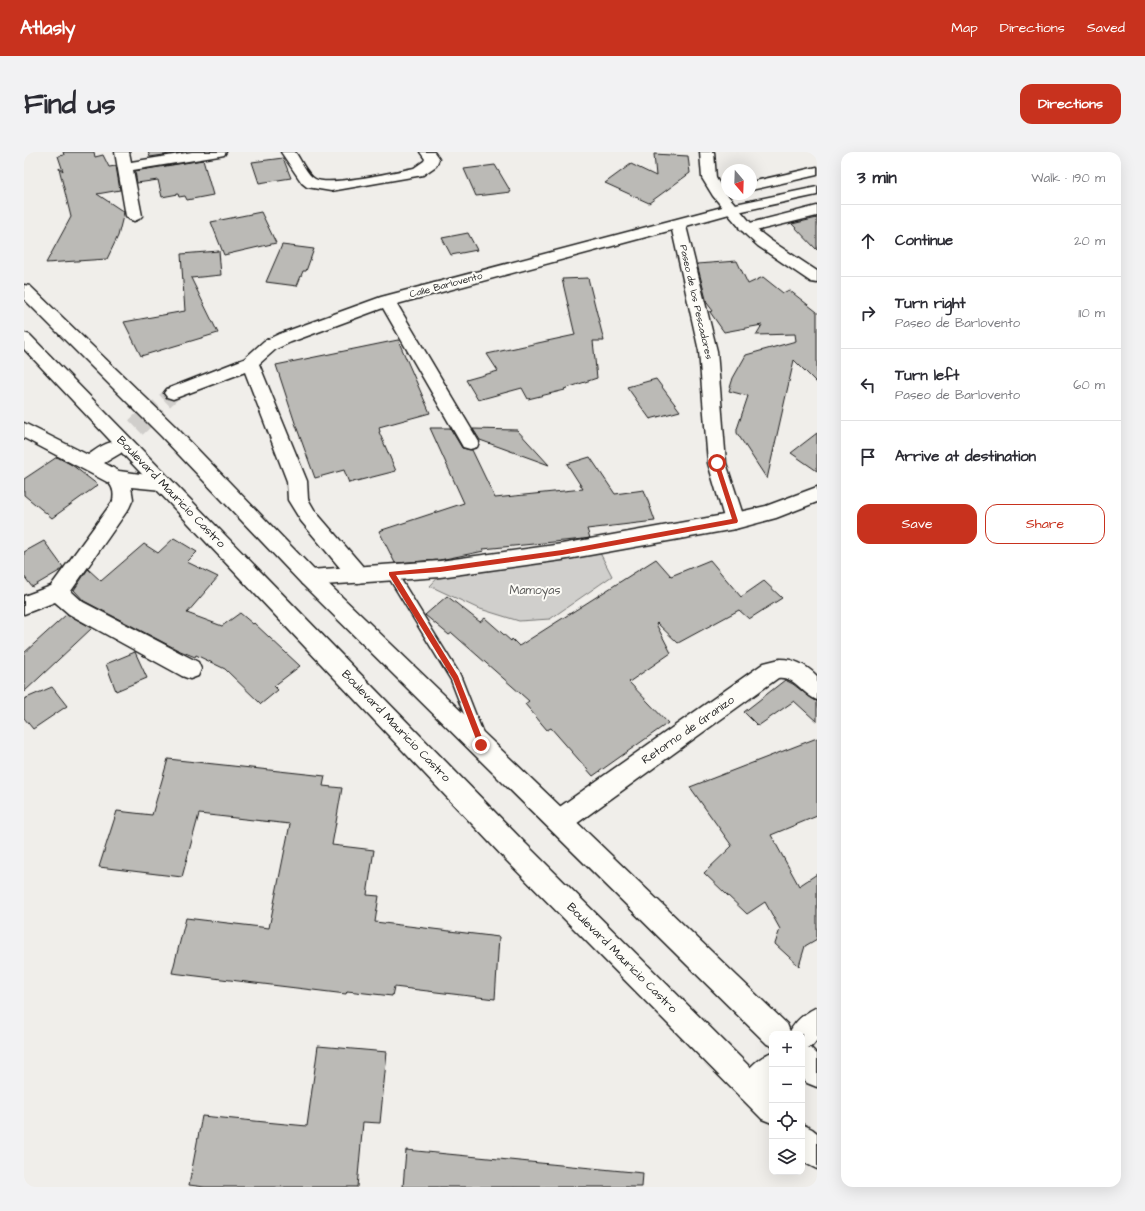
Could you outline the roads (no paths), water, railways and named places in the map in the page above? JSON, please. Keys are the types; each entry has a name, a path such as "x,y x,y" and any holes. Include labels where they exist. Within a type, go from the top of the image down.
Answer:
{"street":[{"path":"122,152 134,216"},
{"path":"125,167 219,152"},
{"path":"288,152 307,180 312,184 331,187 418,172 431,163 432,159 427,152"},
{"path":"707,152 708,178 721,191"},
{"path":"757,185 817,171"},
{"name":"Calle Barlovento","path":"173,393 250,363 270,345 285,338 387,301 731,209 817,191"},
{"path":"726,200 731,209 747,228 764,243 817,278"},
{"path":"747,228 817,211"},
{"name":"Paseo de los Pescadores","path":"678,224 708,351 717,463 735,521"},
{"path":"24,290 169,432 309,578 774,1031"},
{"path":"387,301 470,442"},
{"name":"Boulevard Mauricio Castro","path":"24,339 516,852 769,1106"},
{"path":"250,363 297,481 298,500 308,516 358,575"},
{"path":"24,430 116,478 162,483"},
{"path":"88,464 114,448"},
{"path":"24,605 58,592 122,503 125,496 116,478"},
{"path":"309,578 440,569 562,552 735,521 769,513 817,494"},
{"path":"58,592 76,608 190,669"},
{"name":"Retorno de Granizo","path":"560,821 772,670 780,668 797,671 817,690"},
{"path":"805,1033 817,1022"},
{"path":"805,1062 817,1073"},
{"path":"751,1088 771,1067"},
{"path":"805,1142 817,1154"}],"lane":[{"path":"391,573 456,678 481,745"}],"tunnel":[{"path":"147,417 173,393"},
{"path":"114,448 148,416"}],"park label":[{"name":"Mamoyas","path":"535,590"}]}
